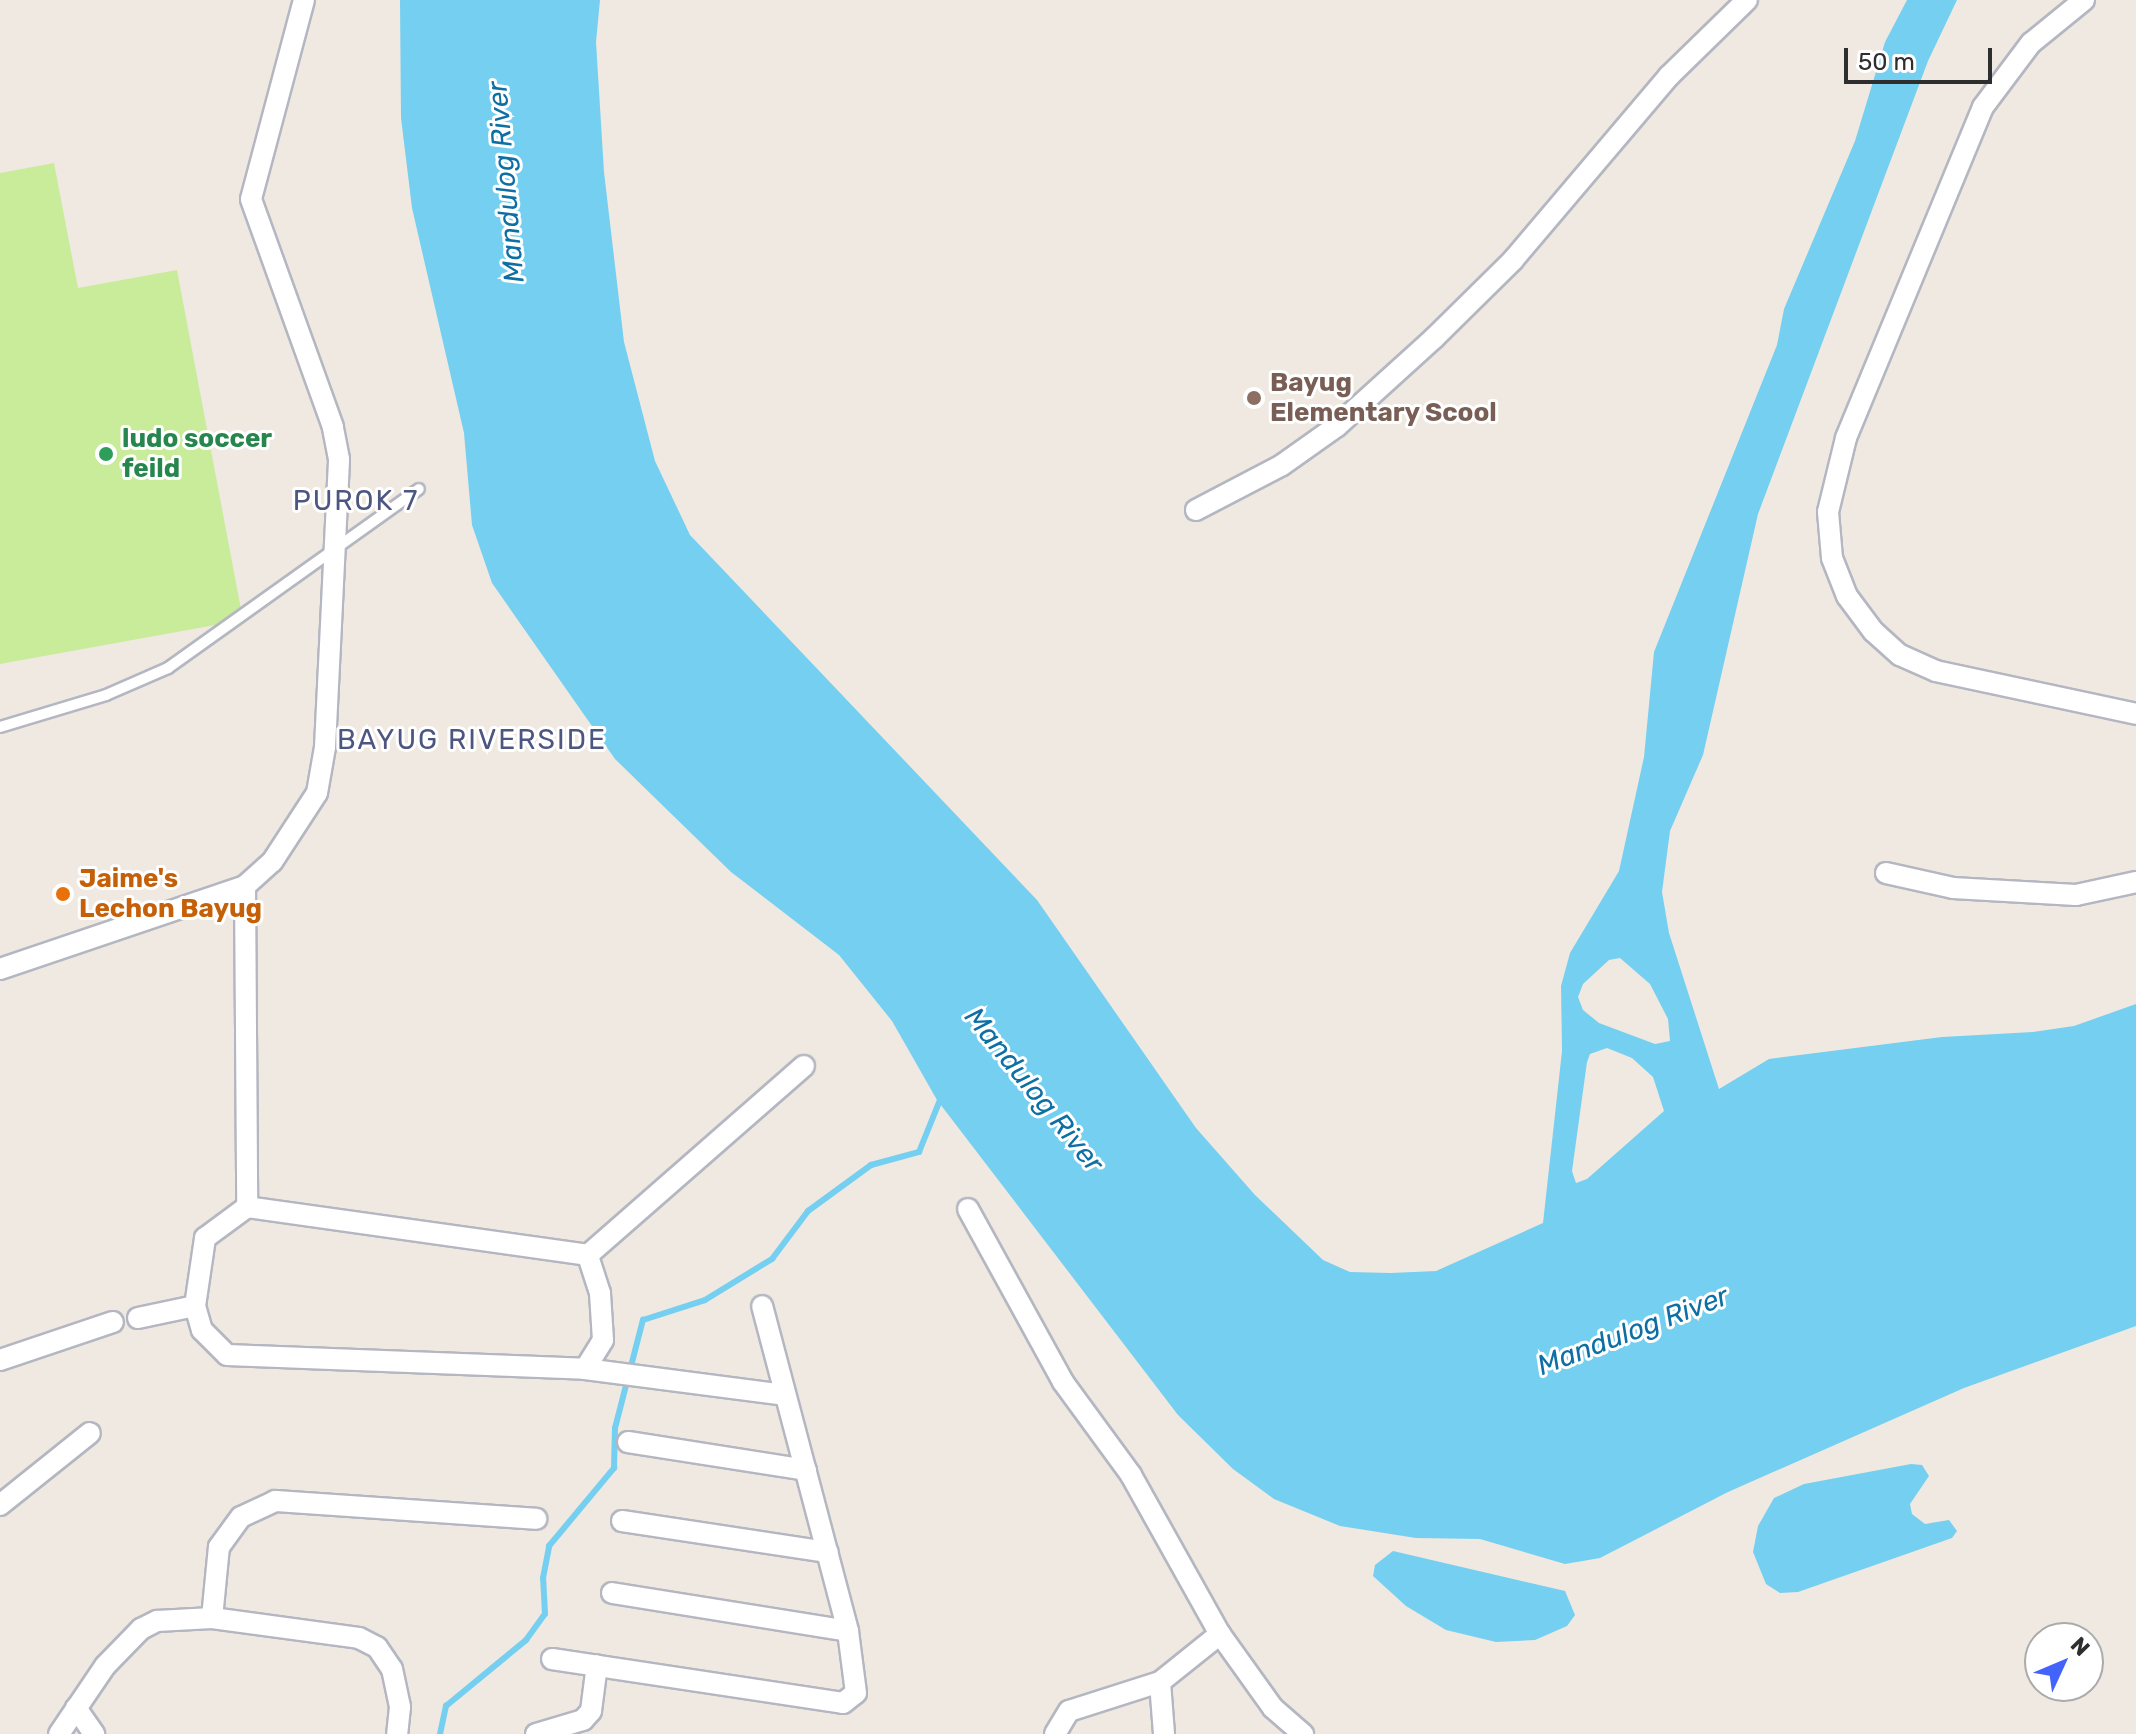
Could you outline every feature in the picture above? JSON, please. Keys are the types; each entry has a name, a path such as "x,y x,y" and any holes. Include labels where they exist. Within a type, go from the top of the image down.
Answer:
{"street":[{"path":"0,969 245,886 272,862 317,793 325,747 337,442 251,199 304,0"},
{"path":"1196,510 1282,465 1337,426 1434,338 1513,260 1669,76 1747,0"},
{"path":"2084,0 2031,43 1983,107 1846,438 1828,512 1832,558 1847,596 1873,631 1900,655 1936,671 2136,714"},
{"path":"1886,873 1953,888 2076,895 2136,882"},
{"path":"245,886 247,1207"},
{"path":"784,1395 585,1369 227,1355 202,1330 195,1306 205,1238 247,1207 588,1255 804,1066"},
{"path":"968,1209 1063,1382 1131,1475 1220,1634 1273,1708 1303,1734"},
{"path":"585,1369 603,1340 600,1293 588,1255"},
{"path":"138,1318 195,1306"},
{"path":"552,1659 843,1703 856,1693 848,1631 762,1306"},
{"path":"0,1360 113,1322"},
{"path":"0,1505 90,1433"},
{"path":"628,1442 806,1470"},
{"path":"212,1618 219,1547 241,1517 275,1501 536,1519"},
{"path":"622,1521 828,1552"},
{"path":"612,1593 848,1631"},
{"path":"59,1734 105,1666 141,1629 157,1621 212,1618 359,1638 377,1647 392,1669 400,1707 397,1734"},
{"path":"1055,1734 1069,1711 1160,1682 1220,1634"},
{"path":"536,1734 583,1720 591,1711 597,1665"},
{"path":"1160,1682 1164,1734"},
{"path":"76,1708 94,1734"}],"lane":[{"path":"0,727 106,695 168,668 419,489"}],"green space":[{"name":"ludo soccer feild","path":"54,163 78,288 177,270 243,620 0,664 0,173"}],"water":[{"name":"Mandulog River","path":"400,0 600,0 596,42 604,172 624,342 655,461 690,535 1037,900 1196,1128 1255,1195 1323,1260 1350,1272 1436,1271 1543,1223 1562,1051 1561,986 1570,953 1619,871 1644,757 1654,652 1777,345 1784,309 1855,141 1885,42 1907,0 1957,0 1928,61 1758,514 1703,755 1670,831 1662,892 1669,933 1719,1089 1769,1059 1942,1037 2033,1032 2074,1026 2136,1004 2136,1326 1964,1388 1728,1492 1600,1558 1565,1564 1480,1539 1416,1538 1340,1526 1274,1499 1233,1469 1178,1415 937,1100 892,1021 839,955 731,872 615,759 492,583 472,525 464,433 412,208 401,118","holes":["1620,958 1650,984 1668,1019 1670,1041 1655,1044 1599,1023 1583,1010 1578,997 1583,984 1609,960","1607,1048 1632,1058 1653,1077 1664,1111 1587,1179 1576,1183 1572,1171 1587,1062 1590,1054"]},
{"path":"1911,1464 1922,1465 1929,1476 1910,1504 1912,1514 1925,1524 1949,1520 1957,1531 1952,1538 1798,1592 1780,1593 1766,1584 1753,1552 1758,1526 1774,1498 1804,1484"},
{"path":"1393,1551 1565,1591 1575,1615 1567,1626 1535,1640 1496,1642 1446,1630 1406,1606 1373,1576 1375,1565"}],"waterway":[{"path":"440,1734 446,1706 526,1640 545,1614 543,1578 549,1546 614,1468 615,1428 643,1320 705,1300 772,1259 808,1211 871,1165 919,1152 942,1095"}],"place":[{"name":"Bayug Elementary Scool","path":"1254,398"},
{"name":"ludo soccer feild","path":"106,454"},
{"name":"Jaime's Lechon Bayug","path":"63,894"}],"district":[{"name":"PUROK 7","path":"356,501"},
{"name":"BAYUG RIVERSIDE","path":"472,740"}]}
